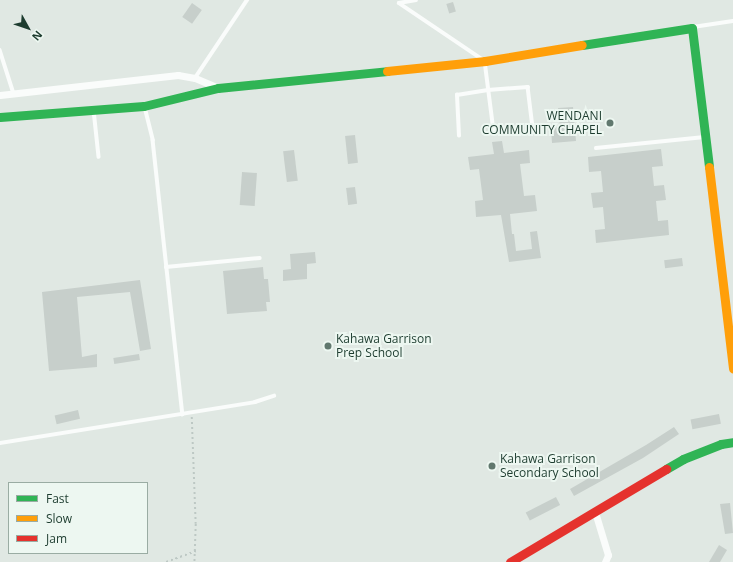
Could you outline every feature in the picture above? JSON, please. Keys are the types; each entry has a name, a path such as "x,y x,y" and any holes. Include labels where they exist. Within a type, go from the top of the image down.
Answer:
{"street":[{"path":"0,117 144,106 218,88 485,61 692,28 733,369"},
{"path":"0,95 178,75 195,78 218,88"},
{"path":"510,562 683,459 721,444 733,442"},
{"path":"595,512 608,555 606,562"}],"lane":[{"path":"195,78 247,0"},
{"path":"416,0 398,3 485,61 494,131"},
{"path":"692,28 733,21"},
{"path":"0,50 14,94"},
{"path":"459,136 457,95 488,90 528,87 533,126"},
{"path":"144,106 153,140 183,414"},
{"path":"94,109 98,157"},
{"path":"596,148 705,137"},
{"path":"166,267 260,258"},
{"path":"0,442 192,413 256,402 274,396"}],"path":[{"path":"192,413 196,524 195,562"},
{"path":"166,562 196,551"}],"building":[{"path":"453,2 456,12 449,14 446,4"},
{"path":"192,3 202,10 192,24 182,17"},
{"path":"573,107 576,141 552,143 551,128 560,127 558,108"},
{"path":"355,135 358,163 348,164 345,136"},
{"path":"502,141 504,153 529,150 530,163 520,164 524,196 535,195 537,211 510,214 512,234 514,234 516,251 532,249 530,232 537,231 541,258 509,262 501,215 476,217 475,201 483,200 479,169 470,170 468,157 494,154 492,142"},
{"path":"661,149 663,166 652,167 654,186 664,185 666,200 656,201 658,221 668,220 669,235 596,243 595,230 605,229 603,207 593,208 591,193 603,192 601,171 589,172 588,157"},
{"path":"294,150 298,181 287,182 283,151"},
{"path":"242,172 257,173 255,206 240,205"},
{"path":"355,187 357,204 348,205 346,188"},
{"path":"315,252 316,263 307,264 307,279 283,281 283,270 291,269 290,254"},
{"path":"682,258 683,266 665,268 664,260"},
{"path":"263,267 264,279 268,279 270,302 266,302 267,311 227,314 223,271"},
{"path":"140,280 151,349 140,351 130,292 77,297 82,357 97,354 97,367 49,371 42,292"},
{"path":"139,354 140,360 114,364 113,358"},
{"path":"78,410 80,419 57,424 55,415"},
{"path":"719,414 721,424 692,429 691,420"},
{"path":"674,427 679,434 643,458 574,496 570,489"},
{"path":"556,497 560,505 530,520 526,512"},
{"path":"730,503 733,533 725,534 720,504"},
{"path":"719,545 727,550 720,562 709,562"}],"traffic: fast":[{"path":"582,45 692,28 709,167"},
{"path":"0,117 144,106 218,88 387,71"},
{"path":"666,469 683,459 721,444 733,442"}],"traffic: slow":[{"path":"387,71 485,61 582,45"},
{"path":"709,167 733,369"}],"traffic: jam":[{"path":"510,562 666,469"}],"place":[{"name":"WENDANI COMMUNITY CHAPEL","path":"610,123"},
{"name":"Kahawa Garrison Prep School","path":"328,346"},
{"name":"Kahawa Garrison Secondary School","path":"492,466"}]}
